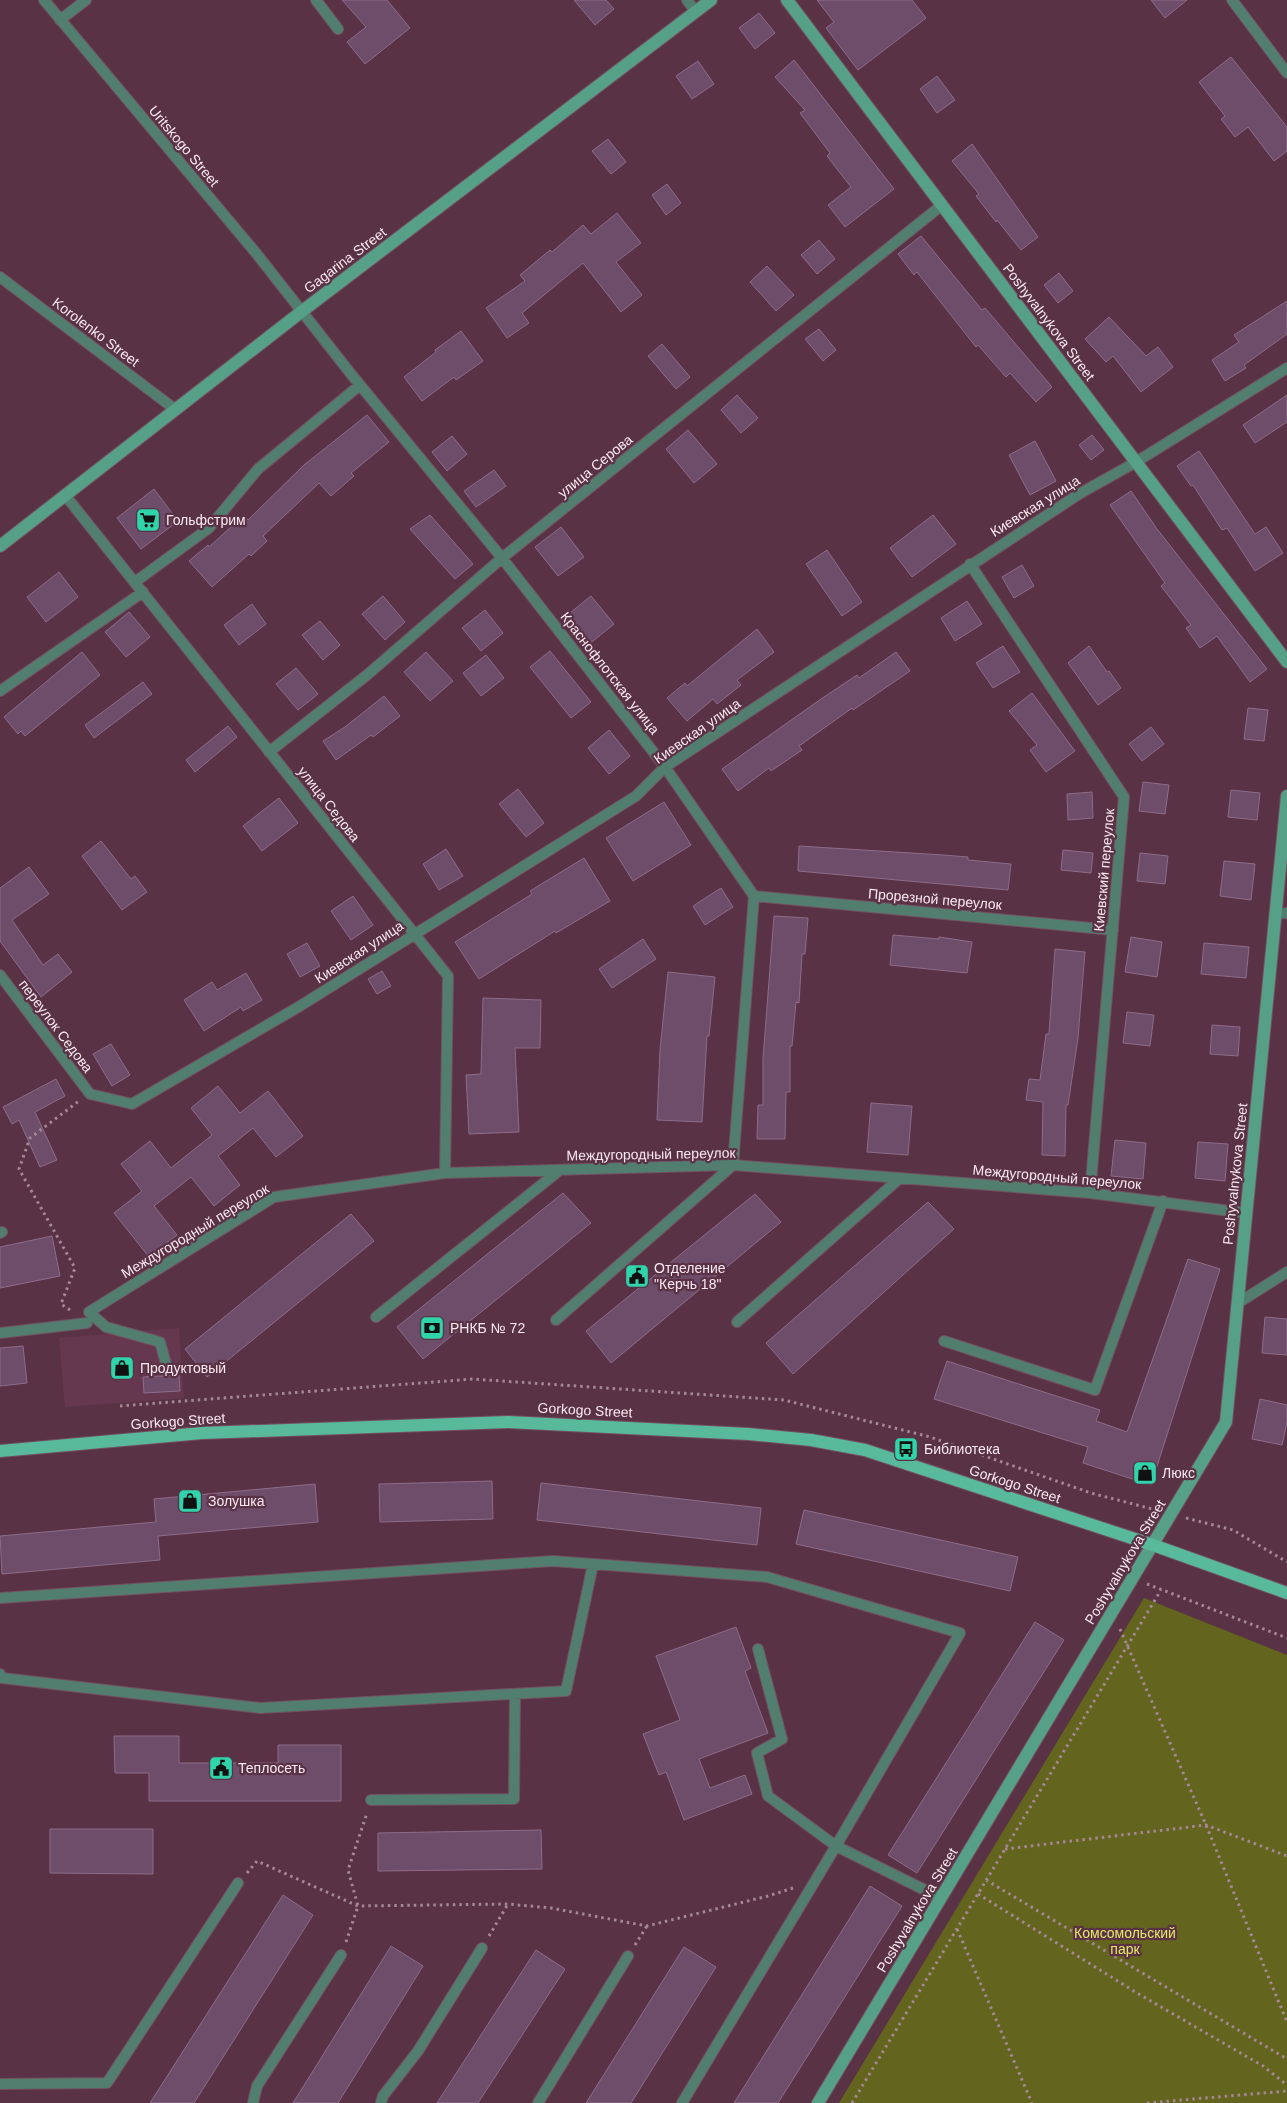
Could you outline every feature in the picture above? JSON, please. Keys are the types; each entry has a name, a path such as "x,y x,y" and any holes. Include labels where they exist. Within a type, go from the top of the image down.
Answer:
{"main road":[{"name":"Gagarina Street","path":"0,546 301,312 711,0"},
{"name":"Poshyvalnykova Street","path":"787,0 1287,662"},
{"name":"Poshyvalnykova Street","path":"818,2103 1226,1422 1246,1213 1281,913 1287,796"},
{"name":"Gorkogo Street","path":"0,1451 202,1433 508,1422 748,1434 811,1440 865,1450 1153,1545 1287,1593"}],"lane":[{"name":"Uritskogo Street","path":"44,0 256,253 301,312"},
{"path":"60,20 86,0"},
{"path":"316,0 338,29"},
{"path":"687,0 696,12"},
{"path":"1232,0 1287,73"},
{"name":"улица Серова","path":"270,752 367,675 502,558 942,205"},
{"name":"Korolenko Street","path":"0,277 176,410"},
{"name":"Краснофлотская улица","path":"301,312 502,558 666,767 754,896"},
{"name":"Киевская улица","path":"90,1094 132,1104 300,1006 636,796 666,767 1078,494 1136,462 1287,368"},
{"path":"135,582 209,528 258,469 360,385"},
{"name":"улица Седова","path":"65,495 448,976 445,1173"},
{"name":"Киевский переулок","path":"970,564 1124,797 1090,1193"},
{"path":"0,691 143,592"},
{"path":"556,1320 733,1165 754,896"},
{"name":"Прорезной переулок","path":"754,896 1113,930"},
{"name":"переулок Седова","path":"0,975 90,1094"},
{"name":"Междугородный переулок","path":"166,1364 160,1342 106,1327 89,1312 274,1197 445,1173 733,1165 1090,1193 1246,1213"},
{"path":"376,1317 560,1170"},
{"path":"737,1322 900,1178"},
{"path":"944,1341 1094,1390 1163,1201"},
{"path":"1238,1303 1287,1272"},
{"path":"0,1333 87,1323"},
{"path":"0,1598 553,1562 767,1577 960,1633 818,1880 682,2103"},
{"path":"0,1674 2,1678 260,1708 566,1691 593,1564"},
{"path":"758,1649 782,1739 756,1754 768,1796 836,1846 941,1898"},
{"path":"371,1800 514,1799 515,1694"},
{"path":"0,2084 107,2083 238,1884"},
{"path":"381,2103 383,2096 418,2051 482,1948"},
{"path":"253,2103 257,2086 341,1955"},
{"path":"538,2103 628,1956"}],"path":[{"path":"87,1323 62,1304 75,1268 19,1169 30,1138 90,1094"},
{"path":"1133,1579 1287,1638"},
{"path":"852,2103 1161,1590"},
{"path":"1112,1612 1206,1825 1287,2022"},
{"path":"341,1955 358,1906 348,1870 371,1800"},
{"path":"1005,1849 1206,1825 1287,1856"},
{"path":"257,1861 358,1906 508,1904 551,1908 647,1926 768,1896 818,1880"},
{"path":"986,1880 1287,2059"},
{"path":"978,1894 1137,1992 1263,2066 1287,2085"},
{"path":"482,1948 508,1904"},
{"path":"628,1956 647,1926"},
{"path":"956,1929 1032,2103"},
{"path":"1146,2103 1287,2091"}],"shaded area":[{"name":"Продуктовый","path":"179,1328 184,1398 65,1407 59,1338"}],"green space":[{"name":"Комсомольский парк","path":"1144,1598 1287,1655 1287,2103 839,2103"}],"building":[{"path":"342,0 387,0 410,28 365,64 347,42 366,27"},
{"path":"574,0 606,0 614,9 595,25"},
{"path":"817,0 912,0 926,18 858,70 826,28 834,22"},
{"path":"1151,0 1187,0 1165,18"},
{"path":"759,13 775,33 755,49 739,28"},
{"path":"1231,57 1287,127 1287,151 1274,161 1248,127 1235,137 1221,119 1225,116 1199,82"},
{"path":"794,60 894,189 845,227 828,205 851,187 827,156 830,153 800,113 805,110 775,77"},
{"path":"698,61 714,84 692,99 676,76"},
{"path":"937,76 955,100 937,113 920,89"},
{"path":"608,139 626,162 611,174 592,151"},
{"path":"972,144 1038,237 1021,250 997,220 996,222 976,196 979,194 952,161"},
{"path":"667,184 681,203 666,215 652,195"},
{"path":"617,213 641,243 616,262 642,295 621,312 583,263 522,313 529,323 507,338 486,308 525,281 520,275 550,250 552,252 583,225 591,234"},
{"path":"921,236 982,310 985,308 1052,387 1036,402 1010,373 1006,377 978,345 976,347 917,272 914,275 898,254"},
{"path":"819,240 835,259 817,274 801,255"},
{"path":"767,266 794,295 776,311 750,282"},
{"path":"1059,273 1073,291 1058,303 1044,285"},
{"path":"1287,301 1287,334 1244,365 1246,368 1225,381 1212,360 1239,342 1234,335"},
{"path":"1109,317 1146,356 1158,347 1173,367 1141,392 1113,356 1106,362 1085,339"},
{"path":"819,329 836,350 823,361 805,339"},
{"path":"461,331 483,361 456,380 454,377 422,401 404,377 436,352 435,350"},
{"path":"662,344 690,377 676,389 648,356"},
{"path":"737,395 758,418 741,433 721,410"},
{"path":"1287,395 1287,422 1255,443 1243,425"},
{"path":"367,415 389,442 351,473 354,476 331,496 319,483 263,536 267,541 251,556 249,554 212,587 189,561 208,545 209,547 244,515 248,520 304,465"},
{"path":"688,430 717,464 694,483 666,449"},
{"path":"1092,435 1104,450 1091,460 1079,445"},
{"path":"452,436 467,454 447,471 432,452"},
{"path":"1035,441 1056,481 1030,495 1009,455"},
{"path":"1199,451 1255,534 1266,527 1283,553 1255,571 1227,528 1222,530 1193,485 1191,486 1177,466"},
{"path":"494,470 506,486 476,507 464,491"},
{"path":"154,489 178,521 141,549 117,518"},
{"path":"1131,491 1157,529 1267,669 1250,682 1217,636 1200,648 1186,628 1191,625 1161,586 1165,583 1110,505"},
{"path":"430,515 473,564 455,579 410,529"},
{"path":"933,515 956,544 912,577 890,548"},
{"path":"561,527 584,557 558,576 535,547"},
{"path":"827,550 862,602 842,616 806,564"},
{"path":"1022,565 1034,586 1014,598 1002,577"},
{"path":"59,572 78,597 46,622 27,597"},
{"path":"383,596 405,622 385,640 362,614"},
{"path":"591,596 614,624 588,645 565,617"},
{"path":"967,601 982,624 955,641 941,618"},
{"path":"252,604 266,624 239,645 224,625"},
{"path":"485,610 503,633 481,651 462,628"},
{"path":"129,612 150,637 126,657 105,632"},
{"path":"320,621 340,645 323,660 302,635"},
{"path":"757,629 774,652 737,680 741,685 717,704 713,699 687,721 667,698 685,683 687,686"},
{"path":"1003,646 1020,672 993,688 976,663"},
{"path":"1089,646 1121,688 1098,705 1068,663"},
{"path":"550,651 591,702 571,718 530,667"},
{"path":"82,652 100,675 25,736 21,731 18,734 4,717"},
{"path":"426,652 453,681 430,701 404,672"},
{"path":"896,652 910,671 853,710 852,708 799,746 802,750 771,771 769,768 738,791 722,769 821,699 857,675 859,678"},
{"path":"486,655 504,678 481,696 463,673"},
{"path":"296,668 318,694 298,710 276,684"},
{"path":"143,682 152,694 94,738 85,725"},
{"path":"1032,693 1075,751 1046,772 1030,750 1037,745 1009,711"},
{"path":"384,696 400,716 373,737 371,735 336,760 323,741 345,727"},
{"path":"1248,708 1268,710 1264,741 1244,739"},
{"path":"228,726 237,737 195,772 186,760"},
{"path":"1151,727 1164,744 1142,761 1129,744"},
{"path":"609,730 630,756 609,774 588,748"},
{"path":"1143,782 1169,785 1165,814 1139,811"},
{"path":"518,789 544,823 526,837 499,804"},
{"path":"1231,790 1260,793 1257,820 1228,817"},
{"path":"1092,792 1093,818 1068,820 1067,794"},
{"path":"279,798 298,823 262,851 243,826"},
{"path":"664,802 691,845 633,881 606,838"},
{"path":"101,841 131,879 135,876 147,892 122,910 82,856"},
{"path":"799,846 968,857 968,860 1011,864 1008,890 798,871"},
{"path":"446,849 463,876 439,890 423,864"},
{"path":"1063,850 1093,853 1091,873 1061,870"},
{"path":"1140,853 1168,856 1165,884 1137,881"},
{"path":"584,858 610,901 556,933 555,931 479,979 455,942 532,894 530,891"},
{"path":"1224,861 1255,864 1251,900 1220,896"},
{"path":"29,867 49,894 12,920 43,965 58,954 72,972 41,997 0,941 0,888"},
{"path":"721,888 733,907 705,925 693,906"},
{"path":"353,896 373,925 351,940 331,911"},
{"path":"774,916 808,918 805,954 802,954 799,1003 796,1002 792,1046 790,1046 790,1092 786,1092 785,1139 757,1139 758,1105 763,1105 763,1059"},
{"path":"893,935 939,939 939,937 972,942 967,973 890,965"},
{"path":"1131,937 1162,942 1157,977 1125,972"},
{"path":"643,939 656,959 612,988 599,969"},
{"path":"307,943 320,966 300,977 287,954"},
{"path":"1204,943 1249,947 1246,978 1201,974"},
{"path":"1055,949 1085,952 1078,1038 1068,1105 1066,1105 1065,1156 1042,1155 1043,1102 1026,1100 1029,1079 1040,1080 1046,1034 1049,1034"},
{"path":"382,971 391,986 377,994 368,979"},
{"path":"668,972 715,977 709,1036 707,1036 702,1122 657,1120 660,1050"},
{"path":"246,973 262,1000 243,1011 241,1007 204,1031 184,1000 212,982 217,990"},
{"path":"483,998 541,1000 540,1048 515,1048 519,1132 469,1134 466,1075 481,1074"},
{"path":"1127,1012 1154,1015 1150,1046 1123,1043"},
{"path":"1212,1025 1240,1027 1238,1056 1210,1054"},
{"path":"111,1044 130,1075 112,1086 93,1054"},
{"path":"56,1079 65,1096 35,1112 57,1160 40,1167 19,1120 12,1124 3,1107"},
{"path":"218,1086 240,1113 268,1091 303,1136 276,1157 253,1128 218,1156 240,1185 214,1206 191,1177 154,1206 177,1235 149,1257 114,1213 142,1191 121,1164 150,1141 171,1168 212,1135 191,1108"},
{"path":"871,1103 912,1106 908,1155 867,1152"},
{"path":"1115,1140 1146,1143 1143,1179 1111,1176"},
{"path":"1198,1142 1228,1144 1225,1181 1195,1178"},
{"path":"563,1193 591,1223 423,1359 397,1327"},
{"path":"755,1194 781,1222 611,1363 586,1331"},
{"path":"928,1202 954,1229 793,1374 766,1343"},
{"path":"351,1214 374,1241 207,1377 185,1349"},
{"path":"52,1236 60,1276 0,1288 0,1247"},
{"path":"1188,1259 1220,1269 1151,1485 1083,1463 1088,1447 934,1399 947,1361 1100,1410 1096,1421 1127,1432"},
{"path":"1265,1317 1287,1319 1287,1355 1262,1353"},
{"path":"23,1346 27,1383 0,1386 0,1348"},
{"path":"179,1375 180,1391 144,1393 143,1377"},
{"path":"1260,1399 1287,1405 1287,1422 1282,1445 1252,1439"},
{"path":"492,1481 493,1519 380,1522 379,1484"},
{"path":"541,1483 761,1508 757,1545 537,1520"},
{"path":"315,1484 318,1522 158,1536 160,1560 2,1574 0,1536 156,1522 154,1499"},
{"path":"804,1510 1018,1557 1010,1591 796,1544"},
{"path":"1035,1622 1064,1640 917,1873 888,1855"},
{"path":"736,1627 751,1668 745,1671 768,1733 699,1759 710,1788 745,1775 752,1794 684,1820 666,1772 659,1775 643,1734 680,1720 656,1656"},
{"path":"114,1736 179,1736 179,1763 278,1763 278,1745 341,1745 341,1801 149,1801 149,1773 115,1773"},
{"path":"50,1829 153,1829 153,1874 50,1873"},
{"path":"541,1830 542,1869 378,1871 378,1833"},
{"path":"870,1886 902,1906 778,2103 734,2103"},
{"path":"283,1895 313,1915 194,2103 150,2103"},
{"path":"391,1946 423,1966 338,2103 293,2103"},
{"path":"684,1947 716,1967 631,2103 586,2103"},
{"path":"536,1950 565,1969 478,2103 437,2103"}],"place":[{"name":"Гольфстрим","path":"148,520"},
{"name":"Отделение \"Керчь 18\"","path":"637,1276"},
{"name":"РНКБ № 72","path":"432,1328"},
{"name":"Продуктовый","path":"122,1368"},
{"name":"Библиотека","path":"906,1449"},
{"name":"Люкс","path":"1145,1473"},
{"name":"Золушка","path":"190,1501"},
{"name":"Теплосеть","path":"221,1768"}]}
